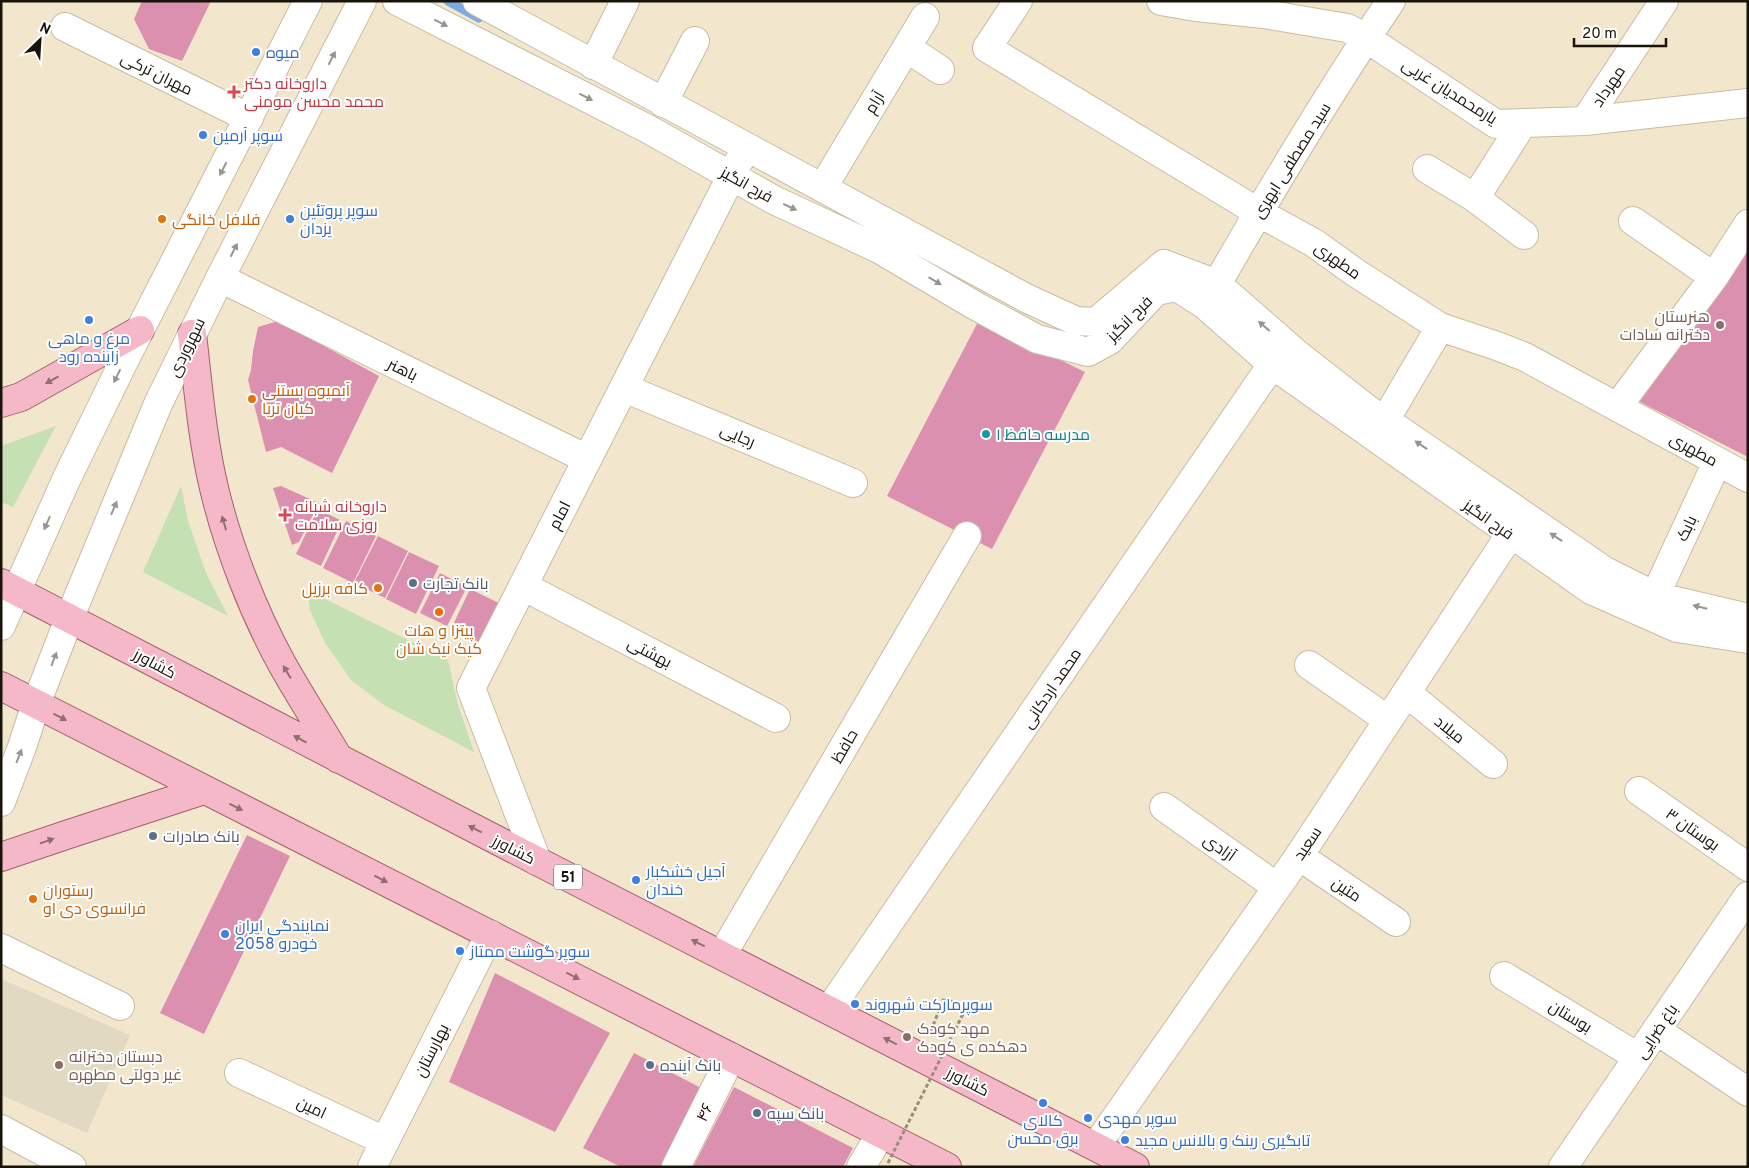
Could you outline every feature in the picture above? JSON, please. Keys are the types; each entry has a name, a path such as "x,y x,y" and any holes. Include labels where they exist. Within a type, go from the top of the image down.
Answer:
{"main road":[{"path":"1,403 21,398 140,330"},
{"path":"192,334 204,430 214,487 229,542 249,595 281,663 339,759"},
{"name":"کشاورز","path":"9,587 339,759 1136,1167"},
{"path":"1,686 947,1167"},
{"path":"1,857 204,790"}],"street":[{"path":"1,626 9,587 66,480 140,330 308,1"},
{"name":"سهروردی","path":"1,802 69,619 158,404 220,278 362,1"},
{"name":"فرح انگیز","path":"398,1 648,129 774,200 880,249 974,305 1037,339 1088,352 1110,340 1156,291 1177,287 1281,352 1517,524 1591,590 1677,628 1748,638"},
{"path":"477,1 592,65 823,187 1026,298 1076,321 1096,322 1164,264 1217,284 1281,352 1384,422 1398,429 1517,524 1655,596 1748,618"},
{"path":"592,65 624,1"},
{"name":"مطهری","path":"1018,1 987,48 1258,212 1314,243 1356,273 1440,327 1526,358 1618,406 1748,478"},
{"name":"یارمحمدیان غربی","path":"1161,1 1196,7 1268,8 1347,28 1366,38 1496,124 1585,121 1748,103"},
{"path":"1366,38 1391,1"},
{"name":"مهرداد","path":"1585,121 1664,1"},
{"name":"آرام","path":"823,187 925,17"},
{"name":"مهران ترکی","path":"65,27 249,118"},
{"name":"سید مصطفی ابهری","path":"1217,284 1258,212 1366,38"},
{"path":"663,103 695,41"},
{"path":"907,48 940,70"},
{"path":"1475,198 1523,123"},
{"name":"امام","path":"538,861 471,688 746,148"},
{"path":"1427,169 1475,198 1524,235"},
{"path":"1633,222 1714,277"},
{"path":"1618,406 1714,277 1748,224"},
{"name":"باهنر","path":"220,278 587,459"},
{"path":"1384,422 1440,327"},
{"name":"محمد اردکانی","path":"829,1010 1281,352"},
{"name":"رجایی","path":"624,388 853,483"},
{"name":"بابک","path":"1655,596 1717,462"},
{"name":"سعید","path":"1096,1146 1298,856 1517,524"},
{"name":"حافظ","path":"722,955 967,536"},
{"name":"بهشتی","path":"523,586 776,718"},
{"path":"1309,665 1388,720"},
{"name":"میلاد","path":"1407,693 1493,764"},
{"name":"بوستان ۳","path":"1639,791 1748,867"},
{"name":"آزادی","path":"1164,806 1277,887"},
{"name":"متین","path":"1298,856 1396,922"},
{"name":"باغ ضرایی","path":"1563,1167 1748,896"},
{"name":"بهارستان","path":"372,1167 490,934"},
{"path":"1,948 120,1006"},
{"name":"بوستان","path":"1504,976 1638,1057"},
{"path":"1656,1030 1748,1092"},
{"name":"۴۶","path":"676,1167 731,1057"},
{"name":"امین","path":"239,1073 385,1141"},
{"path":"1,1129 72,1167"},
{"path":"861,1167 881,1133"}],"path":[{"path":"888,1163 968,1004 943,1000"}],"shaded area":[{"name":"دبستان دخترانه غیر دولتی مطهره","path":"1,979 130,1035 87,1133 1,1095"}],"green space":[{"path":"56,426 13,507 1,502 1,446"},
{"path":"181,486 188,521 206,573 228,616 143,572"},
{"path":"307,590 448,660 458,705 474,752 384,705 351,680 325,643 310,610"}],"building":[{"path":"142,1 211,1 182,61 149,49 134,19"},
{"name":"هنرستان دخترانه سادات","path":"1748,250 1748,457 1636,400"},
{"name":"مدرسه حافظ ۱","path":"979,320 1085,372 992,549 887,496"},
{"path":"278,321 379,376 332,473 281,447 266,452 248,380 258,327"},
{"path":"281,486 319,503 299,542 292,545 273,488"},
{"path":"318,509 342,521 321,566 296,554"},
{"path":"346,521 376,536 353,583 323,568"},
{"path":"378,536 408,551 385,598 354,583"},
{"name":"بانک تجارت","path":"409,552 439,566 416,614 386,599"},
{"path":"440,573 467,587 447,626 420,613"},
{"path":"470,589 501,604 482,644 451,629"},
{"name":"نمایندگی ایران خودرو 2058","path":"247,835 290,856 204,1034 160,1013"},
{"path":"495,973 610,1033 555,1132 449,1082"},
{"path":"634,1053 705,1090 665,1167 621,1167 583,1148"},
{"path":"734,1087 853,1148 843,1167 693,1167"}],"waterway":[{"path":"448,1 479,18"}],"place":[{"name":"میوه","path":"256,52"},
{"name":"داروخانه دکتر محمد محسن مومنی","path":"234,92"},
{"name":"سوپر آرمین","path":"203,135"},
{"name":"فلافل خانگی","path":"162,219"},
{"name":"سوپر پروتئین یزدان","path":"290,219"},
{"name":"مرغ و ماهی زاینده رود","path":"89,320"},
{"name":"هنرستان دخترانه سادات","path":"1720,325"},
{"name":"آبمیوه بستنی کیان تریا","path":"252,399"},
{"name":"مدرسه حافظ ۱","path":"986,434"},
{"name":"داروخانه شبانه روزی سلامت","path":"285,515"},
{"name":"بانک تجارت","path":"413,583"},
{"name":"کافه برزیل","path":"378,588"},
{"name":"پیتزا و هات کیک نیک شان","path":"439,612"},
{"name":"بانک صادرات","path":"153,836"},
{"name":"آجیل خشکبار خندان","path":"636,880"},
{"name":"رستوران فرانسوی دی او","path":"33,899"},
{"name":"نمایندگی ایران خودرو 2058","path":"225,934"},
{"name":"سوپر گوشت ممتاز","path":"460,951"},
{"name":"سوپرمارکت شهروند","path":"855,1004"},
{"name":"مهد کودک دهکده ی کودک","path":"907,1037"},
{"name":"دبستان دخترانه غیر دولتی مطهره","path":"59,1065"},
{"name":"بانک آینده","path":"650,1065"},
{"name":"کالای برق محسن","path":"1043,1103"},
{"name":"بانک سپه","path":"757,1113"},
{"name":"سوپر مهدی","path":"1088,1118"},
{"name":"تابگیری رینک و بالانس مجید","path":"1125,1140"}]}
